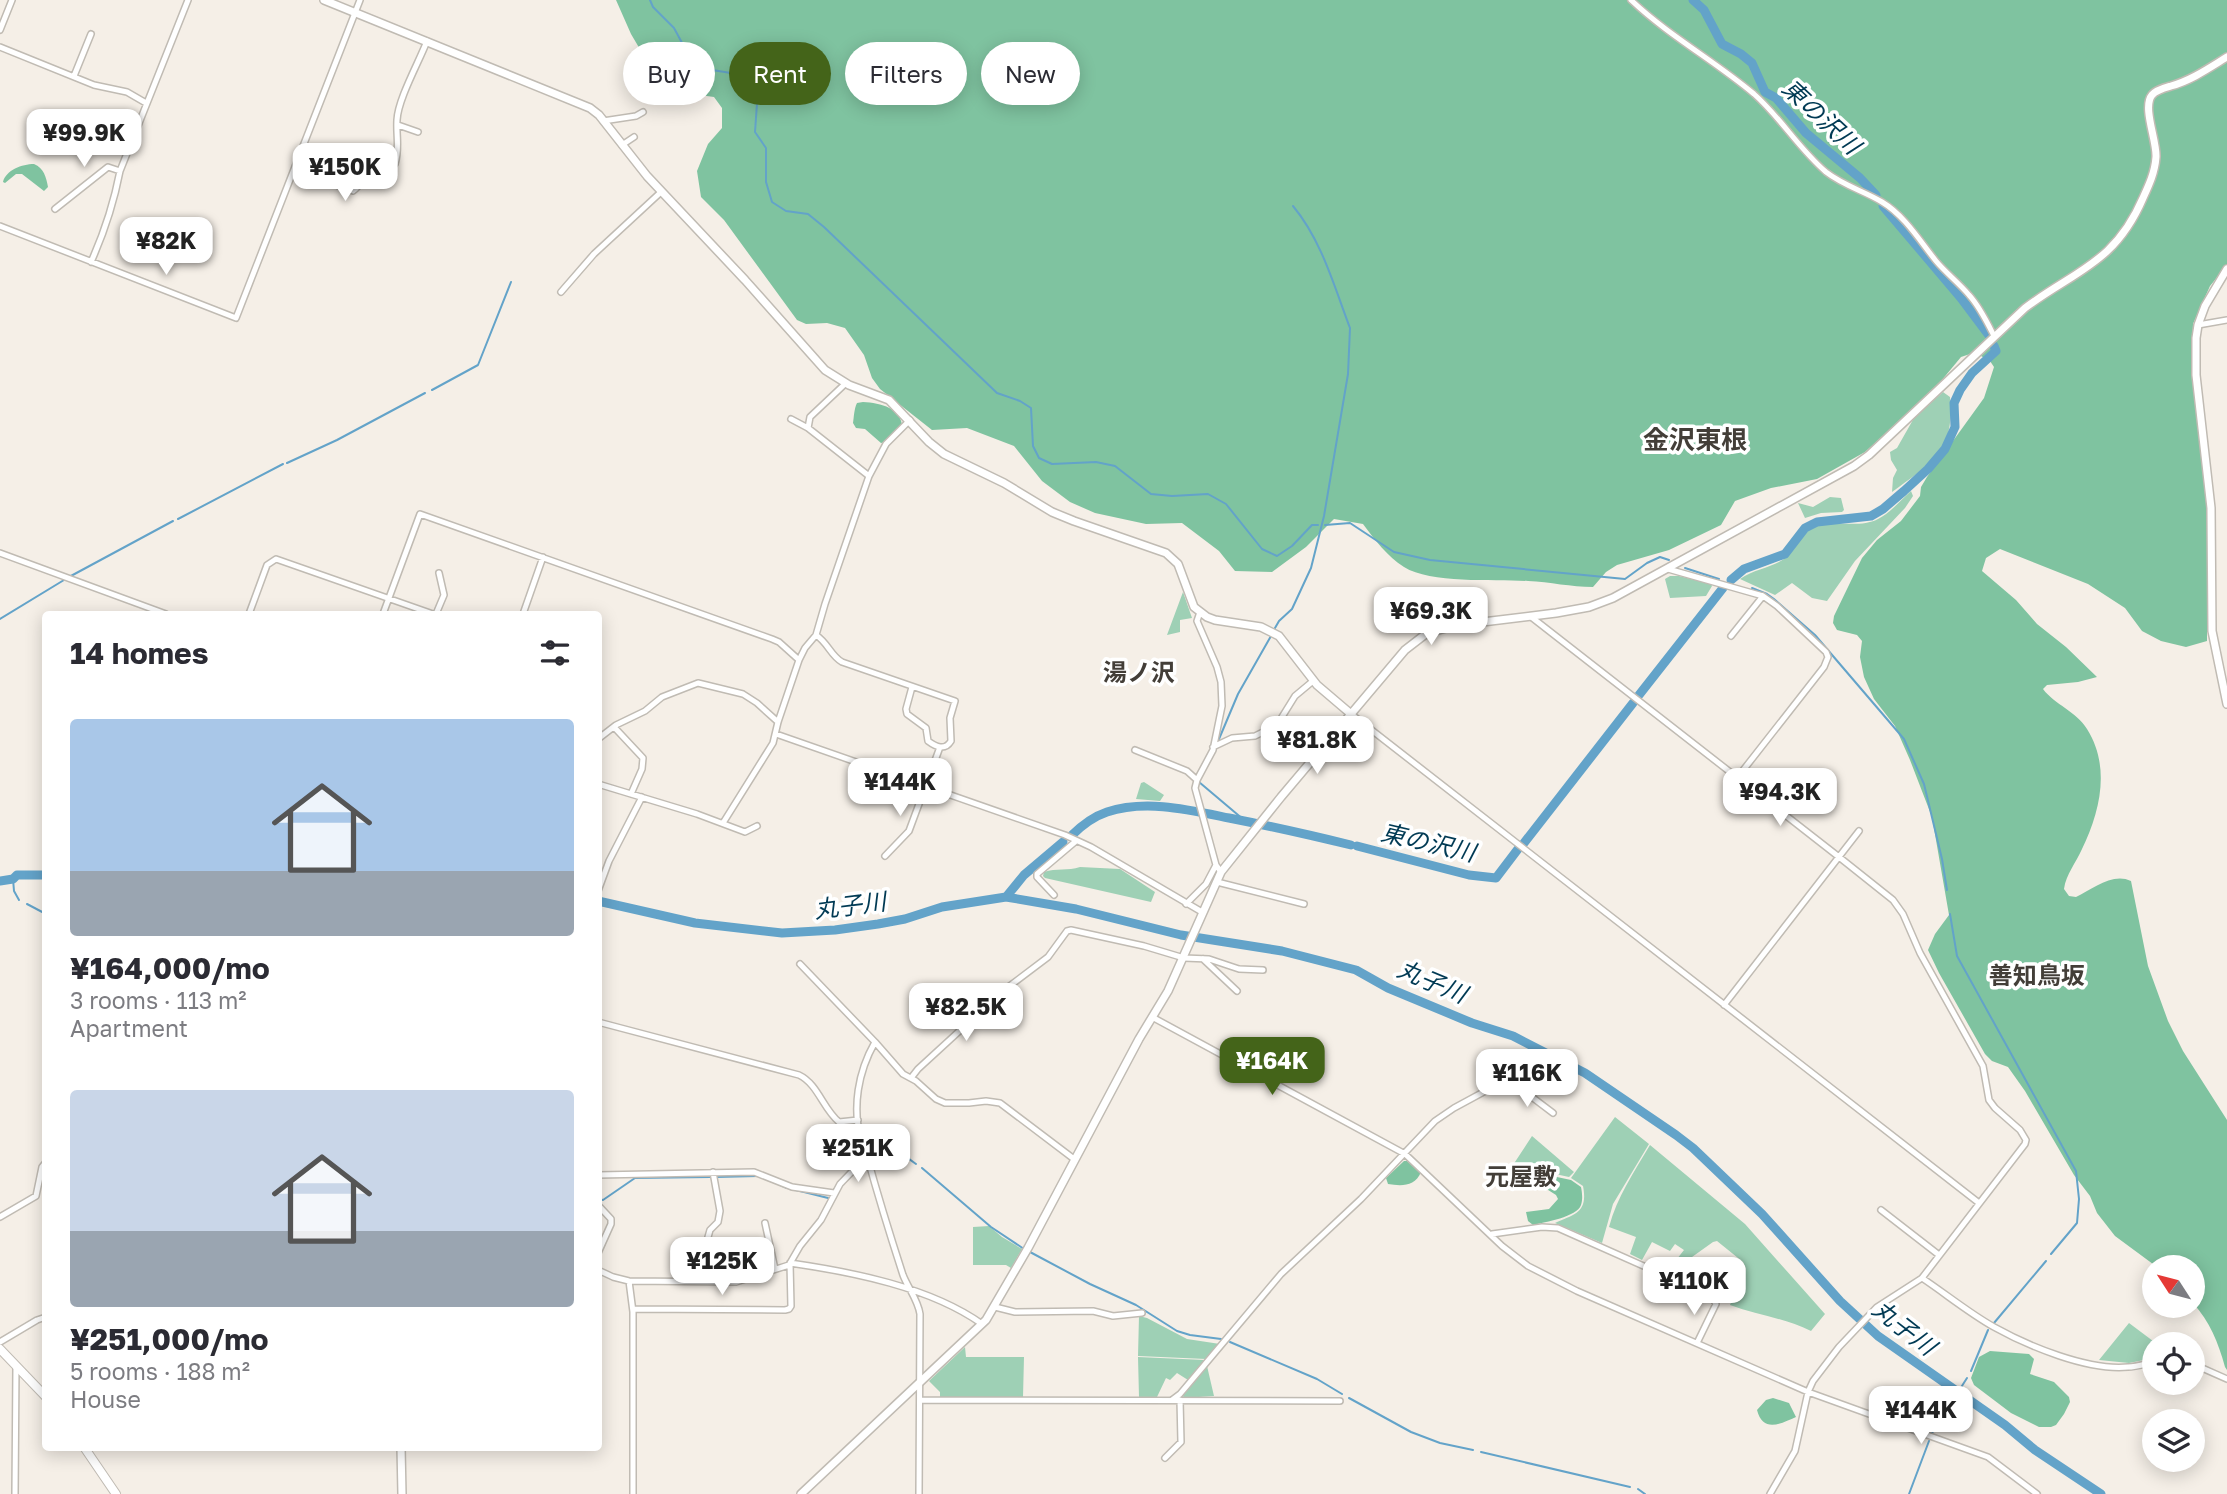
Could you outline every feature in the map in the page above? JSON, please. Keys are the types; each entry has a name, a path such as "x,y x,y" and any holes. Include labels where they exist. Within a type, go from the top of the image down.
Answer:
{"main road":[{"path":"0,1349 42,1393"},
{"path":"86,1451 116,1494"}],"street":[{"path":"0,30 12,0"},
{"path":"91,262 116,194 120,171 188,0"},
{"path":"324,0 583,104 603,121 661,192 745,280 825,370 846,383 889,400 944,454 1004,483 1052,512 1166,553 1178,564 1194,607 1200,612 1215,620 1269,630 1286,643 1314,681 1351,714 1979,1203"},
{"path":"0,226 236,318 360,0"},
{"path":"1632,0 1663,27 1755,95 1804,151 1827,172 1845,185 1882,201 1895,211 1939,265 1970,295 1994,336"},
{"path":"74,76 91,34"},
{"path":"294,170 354,191 377,164 388,161 395,164 399,152 400,106 427,41"},
{"path":"0,47 94,85 127,92 146,103"},
{"path":"1186,904 1262,820 1405,650 1427,633 1458,625 1589,607 1613,598 1854,466 1869,455 1994,336 2043,294 2091,266 2121,238 2140,205 2154,168 2155,140 2149,116 2149,99 2154,93 2192,79 2227,57"},
{"path":"603,121 636,116 643,112"},
{"path":"398,125 418,132"},
{"path":"622,145 634,137"},
{"path":"55,209 108,166 120,171"},
{"path":"561,292 594,254 661,192"},
{"path":"2227,270 2214,288 2198,325 2196,338 2196,375 2211,508 2212,631 2227,704"},
{"path":"2198,325 2227,320"},
{"path":"808,428 810,417 846,383"},
{"path":"791,419 808,428 869,476"},
{"path":"723,823 768,754 799,660 816,635 869,476 887,444 911,421"},
{"path":"384,611 420,514 772,639 799,660"},
{"path":"0,553 157,611"},
{"path":"524,611 543,557"},
{"path":"250,611 267,565 276,558 426,611"},
{"path":"1668,569 1763,596 1777,606 1828,657 1824,667 1737,778"},
{"path":"436,611 444,595 439,573"},
{"path":"1731,636 1763,596"},
{"path":"801,1494 982,1324 995,1307 1184,958 1217,882 1219,868 1195,788 1196,780 1213,747 1222,706 1217,667 1197,621 1200,612"},
{"path":"1530,616 1887,894 1903,914 1920,953 1983,1066 1989,1100 2024,1136 2025,1144 1922,1278 1877,1307 1847,1338 1813,1381 1808,1392 1795,1451 1770,1494"},
{"path":"816,635 824,640 836,659 955,701 950,718 951,741 947,746 940,747 928,741 924,726 906,714 912,687"},
{"path":"1213,747 1232,738 1255,736 1277,725 1295,696 1314,681"},
{"path":"602,736 645,711 669,693 698,683 743,694 778,722"},
{"path":"1277,725 1316,755"},
{"path":"614,727 643,758 642,769 631,794"},
{"path":"776,734 1034,823 1076,841 1201,914"},
{"path":"885,856 909,831 940,747"},
{"path":"1135,750 1187,771 1196,780"},
{"path":"602,785 746,832 757,826"},
{"path":"602,878 642,797"},
{"path":"1724,1005 1859,831"},
{"path":"1054,895 1037,874 1076,841"},
{"path":"1217,882 1304,904"},
{"path":"911,1078 1003,991 1048,957 1067,931 1144,946 1184,958 1216,960 1239,969 1263,970"},
{"path":"1203,959 1237,991"},
{"path":"800,964 896,1067 930,1095 945,1103 986,1101 1000,1104 1074,1160"},
{"path":"1152,1017 1405,1154 1528,1266 1577,1291 1808,1392 1988,1457 2037,1494"},
{"path":"602,1023 799,1074 810,1082 839,1122 858,1120"},
{"path":"875,1042 865,1061 856,1100 861,1140 885,1222 904,1277 919,1306 919,1494"},
{"path":"1172,1400 1180,1394 1281,1274 1405,1154 1435,1121 1502,1082 1516,1085 1553,1113"},
{"path":"633,1309 785,1310 791,1306 790,1263 821,1220 839,1184 867,1156"},
{"path":"0,1217 36,1196 42,1167"},
{"path":"713,1172 720,1211 719,1219 708,1237 715,1281"},
{"path":"602,1175 754,1172 792,1186 834,1193"},
{"path":"602,1210 611,1219 602,1244"},
{"path":"1881,1210 1940,1255"},
{"path":"765,1223 775,1269"},
{"path":"1492,1234 1542,1227 1558,1228 1711,1296 1716,1304 1697,1343"},
{"path":"602,1272 629,1281 736,1282 790,1263 845,1273 911,1291 941,1302 982,1324"},
{"path":"1922,1278 1994,1328 2050,1353 2111,1367 2142,1365"},
{"path":"629,1281 633,1309 633,1494"},
{"path":"995,1307 1015,1312 1093,1311 1112,1316 1142,1313"},
{"path":"0,1342 42,1318"},
{"path":"15,1494 16,1366"},
{"path":"2205,1369 2227,1379"},
{"path":"920,1400 1340,1401"},
{"path":"1165,1458 1181,1442 1180,1400"},
{"path":"401,1451 402,1494"}],"green space":[{"path":"616,0 2227,0 2227,265 2210,286 2193,324 2192,361 2207,508 2207,641 2186,647 2161,641 2142,631 2125,608 2088,584 2000,549 1986,558 1982,571 2097,677 2047,685 2043,689 2077,717 2087,729 2099,759 2101,774 2094,820 2064,889 2069,896 2076,897 2110,880 2131,881 2148,966 2168,1021 2183,1051 2227,1120 2227,1370 2213,1333 2204,1318 2205,1255 2142,1256 2115,1236 2097,1213 2090,1196 2074,1175 2008,1067 1992,1061 1985,1054 1939,973 1928,950 1935,934 1949,915 1932,817 1895,726 1874,699 1864,677 1860,657 1862,641 1857,635 1837,630 1833,623 1862,558 1877,540 1901,521 1920,496 1921,487 1927,477 1984,398 1994,367 1990,361 1970,354 1961,357 1932,392 1865,452 1817,479 1771,488 1735,501 1721,525 1669,550 1617,565 1606,572 1593,587 1430,576 1404,567 1392,558 1363,524 1334,519 1306,547 1272,572 1235,571 1219,551 1182,523 1146,524 1095,513 1070,502 1042,481 1014,446 967,428 932,430 880,389 872,378 864,355 845,328 827,323 806,324 797,320 724,220 701,197 697,171 708,144 722,128 722,108 715,98 715,42 636,42"},
{"path":"34,164 45,176 48,187 44,191 22,174 16,174 3,182 7,174 15,168"},
{"path":"1943,392 1950,397 1951,416 1944,443 1929,463 1892,492 1893,478 1897,470 1890,452 1897,448 1914,418"},
{"path":"857,403 891,409 900,418 902,432 894,440 881,443 865,429 856,428 853,423 855,408"},
{"path":"1911,491 1913,496 1905,508 1855,561 1827,601 1812,598 1792,583 1775,595 1740,579 1784,559 1805,533 1814,527 1871,522 1887,513"},
{"path":"1830,497 1841,498 1844,510 1842,512 1821,513 1805,518 1798,503 1813,507"},
{"path":"1670,576 1712,586 1706,596 1670,598 1665,579"},
{"path":"1183,592 1192,618 1180,620 1180,632 1167,635"},
{"path":"1144,782 1164,795 1160,801 1136,799 1141,783"},
{"path":"1080,867 1120,869 1155,892 1151,902 1043,876 1044,872 1048,871"},
{"path":"1615,1117 1649,1144 1613,1204 1602,1243 1555,1223 1582,1207 1583,1186 1571,1178"},
{"path":"1532,1136 1574,1172 1569,1177 1513,1165"},
{"path":"1650,1145 1745,1224 1825,1314 1811,1331 1730,1305 1746,1269 1743,1262 1717,1241 1685,1262 1672,1275 1666,1273 1684,1250 1675,1244 1670,1251 1652,1242 1642,1260 1630,1254 1636,1237 1609,1227 1621,1195"},
{"path":"1404,1161 1421,1172 1418,1177 1407,1184 1388,1184 1386,1178"},
{"path":"1515,1168 1571,1180 1581,1187 1581,1205 1567,1216 1533,1225 1528,1221 1526,1212 1549,1209 1558,1199 1545,1188 1510,1176 1510,1171"},
{"path":"989,1226 1022,1249 1011,1268 1006,1265 973,1265 973,1227"},
{"path":"1139,1316 1187,1339 1220,1344 1206,1359 1138,1356"},
{"path":"2129,1323 2142,1333 2142,1360 2129,1363 2099,1360"},
{"path":"965,1347 966,1357 1024,1357 1023,1397 940,1398 940,1392 929,1381"},
{"path":"1990,1351 2029,1354 2034,1359 2030,1374 2054,1382 2069,1397 2070,1402 2056,1425 2039,1427 2011,1413 1974,1385 1971,1378 1979,1357"},
{"path":"1138,1357 1205,1360 1188,1380 1177,1373 1170,1380 1166,1378 1157,1397 1139,1397"},
{"path":"1207,1366 1214,1396 1184,1398 1182,1394"},
{"path":"1773,1398 1789,1403 1796,1417 1774,1425 1764,1422 1757,1410 1766,1400"}],"waterway":[{"path":"650,0 653,7 674,28 688,54 706,69 737,74 758,89 755,132 766,148 766,182 772,202 786,211 808,214 997,393 1031,408 1033,446 1039,458 1052,464 1096,462 1115,466 1151,494 1208,494 1226,504 1262,549 1277,556 1292,546 1312,525 1318,525"},
{"name":"東の沢川","path":"1693,0 1704,10 1722,44 1752,63 1765,92 1776,98 1806,133 1860,178 1876,195"},
{"path":"1275,628 1292,609 1311,568 1324,516 1348,374 1350,328 1320,249 1293,206"},
{"name":"東の沢川","path":"1883,206 1988,334"},
{"path":"432,390 478,365 511,282"},
{"name":"東の沢川","path":"1731,580 1744,569 1785,554 1805,528 1817,522 1871,516 1904,491 1945,449 1955,427 1954,403 1960,390 1972,373 1996,351 1994,346"},
{"path":"287,463 337,440 425,393"},
{"path":"178,519 283,464"},
{"path":"69,577 173,521"},
{"path":"1325,525 1350,523 1394,552 1430,560 1625,579 1660,557 1669,560"},
{"path":"1685,568 1719,579"},
{"path":"0,619 64,580"},
{"name":"東の沢川","path":"1639,695 1723,588"},
{"path":"1752,588 1774,599 1815,635 1904,739 1924,784 1947,890"},
{"path":"1219,739 1238,694 1271,636"},
{"name":"東の沢川","path":"1524,843 1633,703"},
{"path":"1211,759 1216,749"},
{"path":"1200,780 1199,782 1244,820"},
{"name":"東の沢川","path":"1071,836 1088,822 1107,812 1152,806 1199,812 1351,845"},
{"name":"東の沢川","path":"1006,897 1024,875 1063,842"},
{"name":"東の沢川","path":"1357,846 1469,875 1496,878 1518,849"},
{"name":"丸子川","path":"0,881 13,879 17,875 42,875"},
{"path":"13,879 14,891 19,900"},
{"name":"丸子川","path":"602,902 695,923 782,933 878,924 942,907 1006,897 1076,909 1181,935 1282,951 1356,970 1388,988 1472,1023 1513,1036 1585,1073 1676,1135 1762,1214 1840,1301 1878,1336 2005,1425 2035,1450 2101,1494"},
{"path":"27,904 42,912"},
{"path":"1950,914 1957,956 2076,1171 2079,1199 2077,1223 2051,1254"},
{"path":"869,1154 884,1150 894,1151 916,1164"},
{"path":"922,1168 991,1227 1024,1249"},
{"path":"716,1177 758,1176"},
{"path":"602,1200 635,1178 710,1177"},
{"path":"776,1183 787,1188"},
{"path":"792,1189 828,1198"},
{"path":"1030,1252 1136,1305 1177,1331 1221,1339"},
{"path":"1994,1323 2046,1261"},
{"path":"1971,1371 1988,1330"},
{"path":"1230,1342 1317,1379 1342,1394"},
{"path":"1932,1433 1967,1378"},
{"path":"1349,1398 1411,1432 1440,1443 1473,1450"},
{"path":"1909,1494 1929,1441"},
{"path":"1481,1452 1630,1487"},
{"path":"1638,1489 1645,1494"}],"district":[{"name":"金沢東根","path":"1695,440"},
{"name":"湯ノ沢","path":"1139,673"},
{"name":"善知鳥坂","path":"2037,976"},
{"name":"元屋敷","path":"1521,1177"}]}
